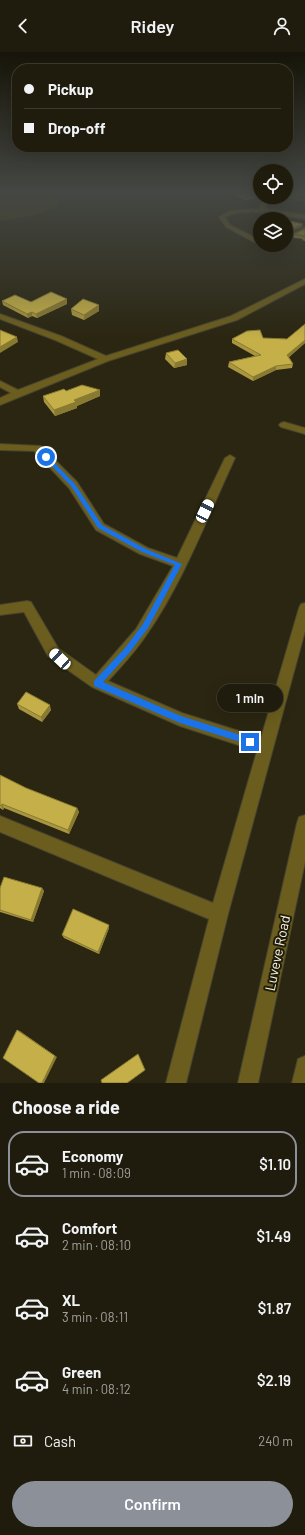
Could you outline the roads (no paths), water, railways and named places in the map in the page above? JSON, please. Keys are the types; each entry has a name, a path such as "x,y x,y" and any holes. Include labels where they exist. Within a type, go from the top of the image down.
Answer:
{"street":[{"path":"0,402 18,393 104,359 234,318 258,307 305,281"},
{"path":"0,316 58,338 104,359"},
{"path":"0,384 18,393"},
{"path":"284,424 305,431"},
{"path":"0,447 37,448 73,485 100,527 144,551 179,564"},
{"path":"97,683 128,650 146,626 179,564 230,458"},
{"path":"0,610 27,606 53,652 97,683 180,720 265,746"},
{"path":"176,1083 219,914 305,608"},
{"name":"Luveve Road","path":"248,1083 305,823"},
{"path":"0,824 219,914"},
{"path":"302,1083 305,1066"}]}
